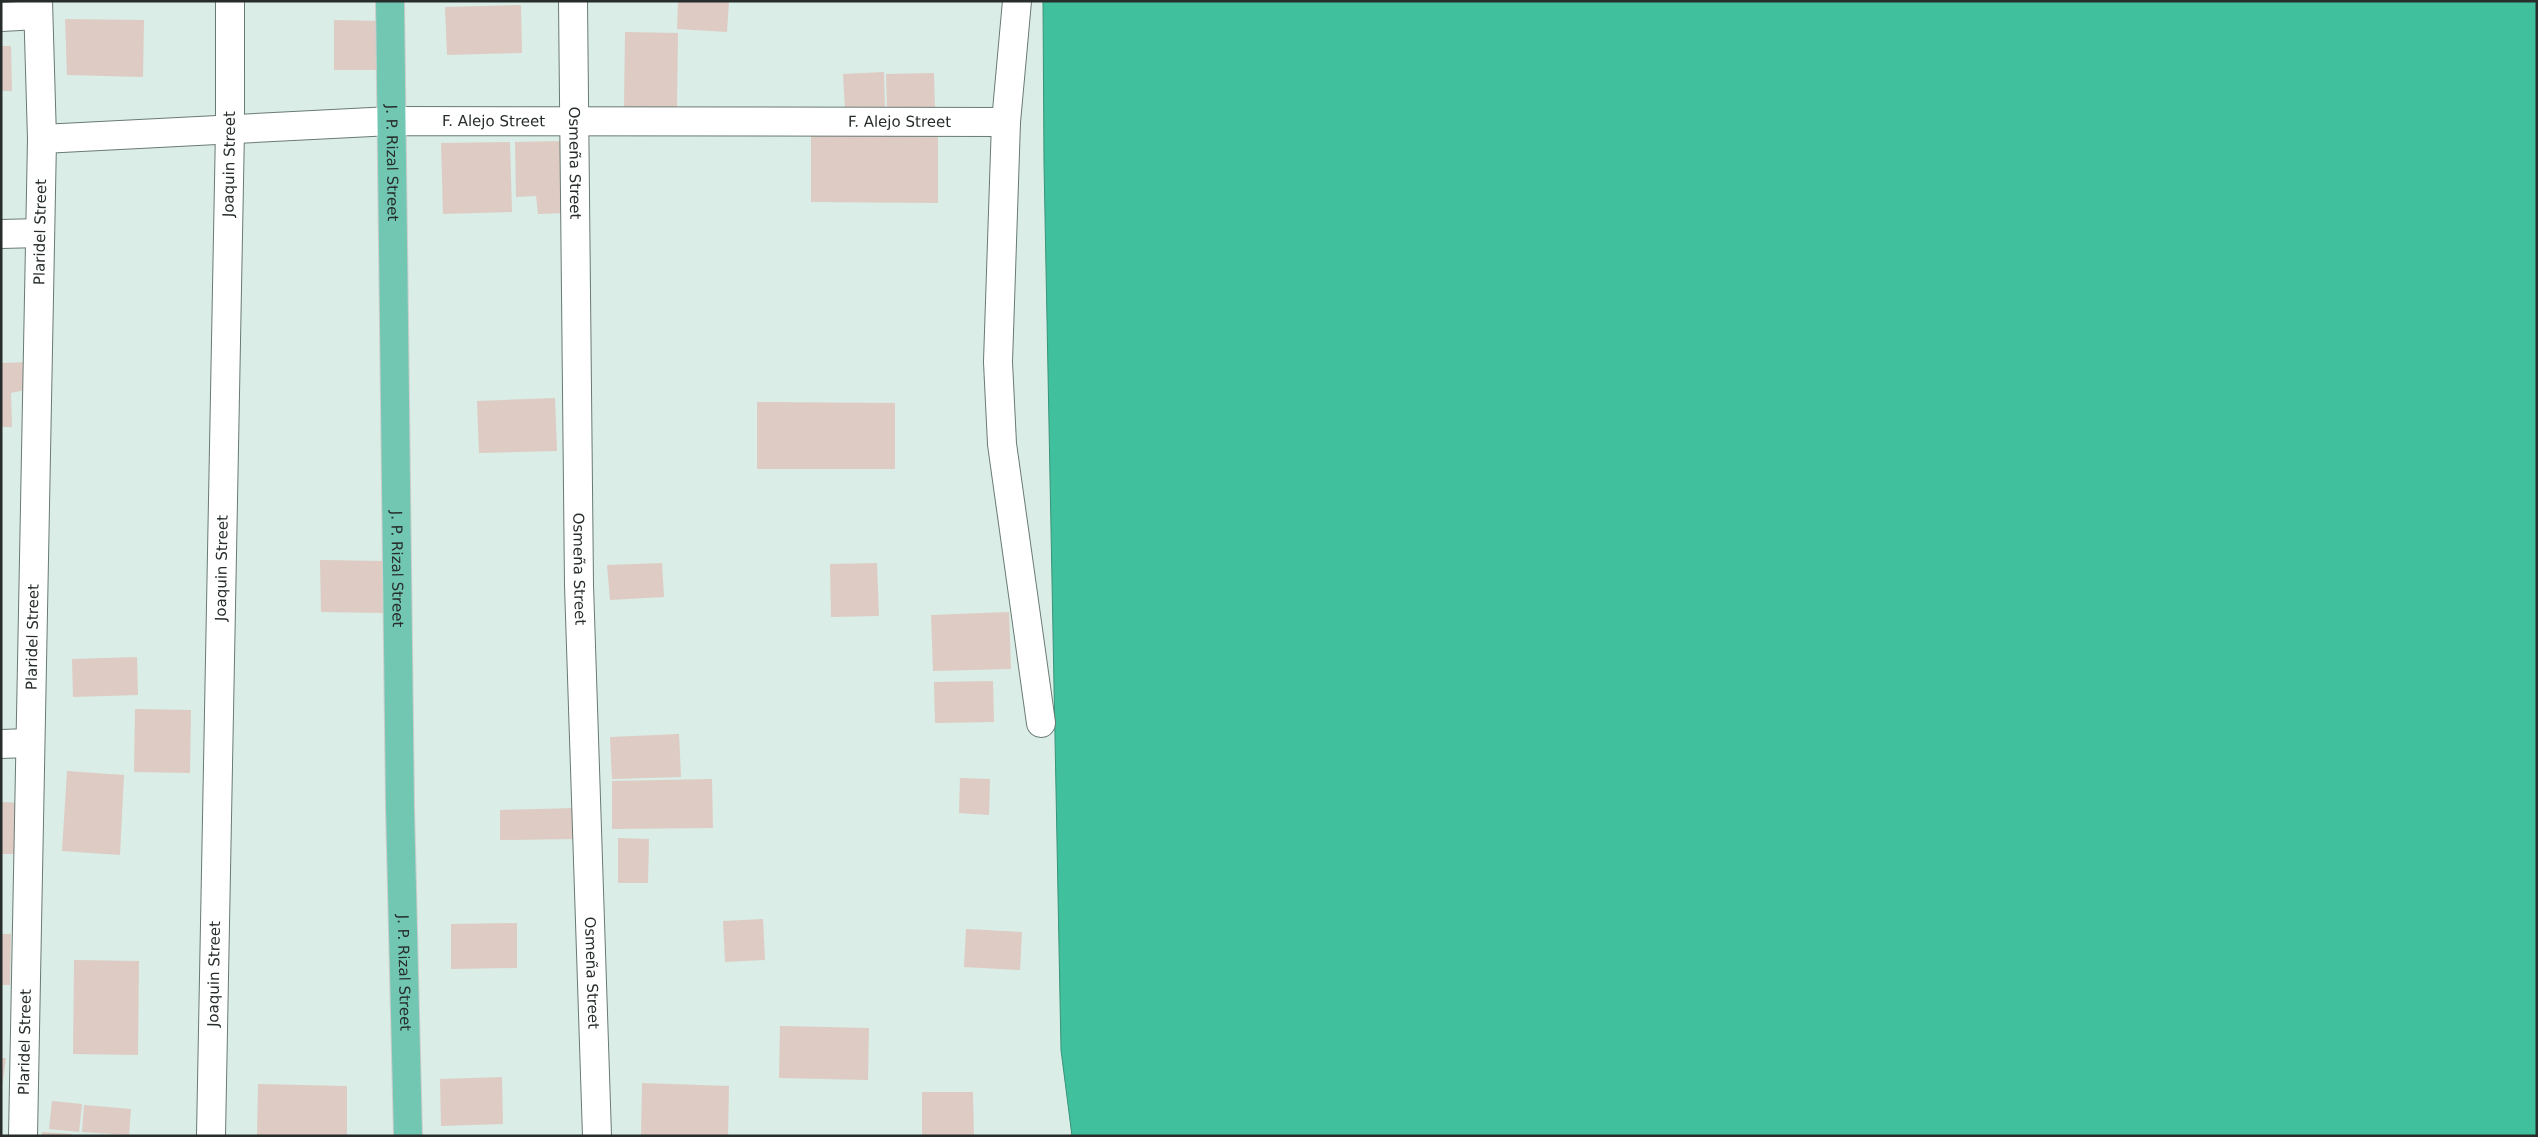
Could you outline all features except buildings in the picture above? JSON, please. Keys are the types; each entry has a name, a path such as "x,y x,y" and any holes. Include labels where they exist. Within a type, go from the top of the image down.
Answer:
{"main road":[{"name":"J. P. Rizal Street","path":"390,1 400,807 408,1136"}],"street":[{"name":"Joaquin Street","path":"211,1136 230,129 230,1"},
{"name":"Osmeña Street","path":"573,1 580,585 598,1136"},
{"path":"1017,1 1006,122 998,362 1002,444 1041,723"},
{"path":"1,17 38,8"},
{"name":"Plaridel Street","path":"23,1136 13,1005 29,743 42,139 38,8"},
{"name":"F. Alejo Street","path":"42,139 391,121 1006,122"},
{"path":"1,234 40,233"},
{"path":"1,744 29,743"}],"shaded area":[{"path":"1043,1 2537,1 2537,1136 1072,1136 1061,1050 1044,163"}]}
